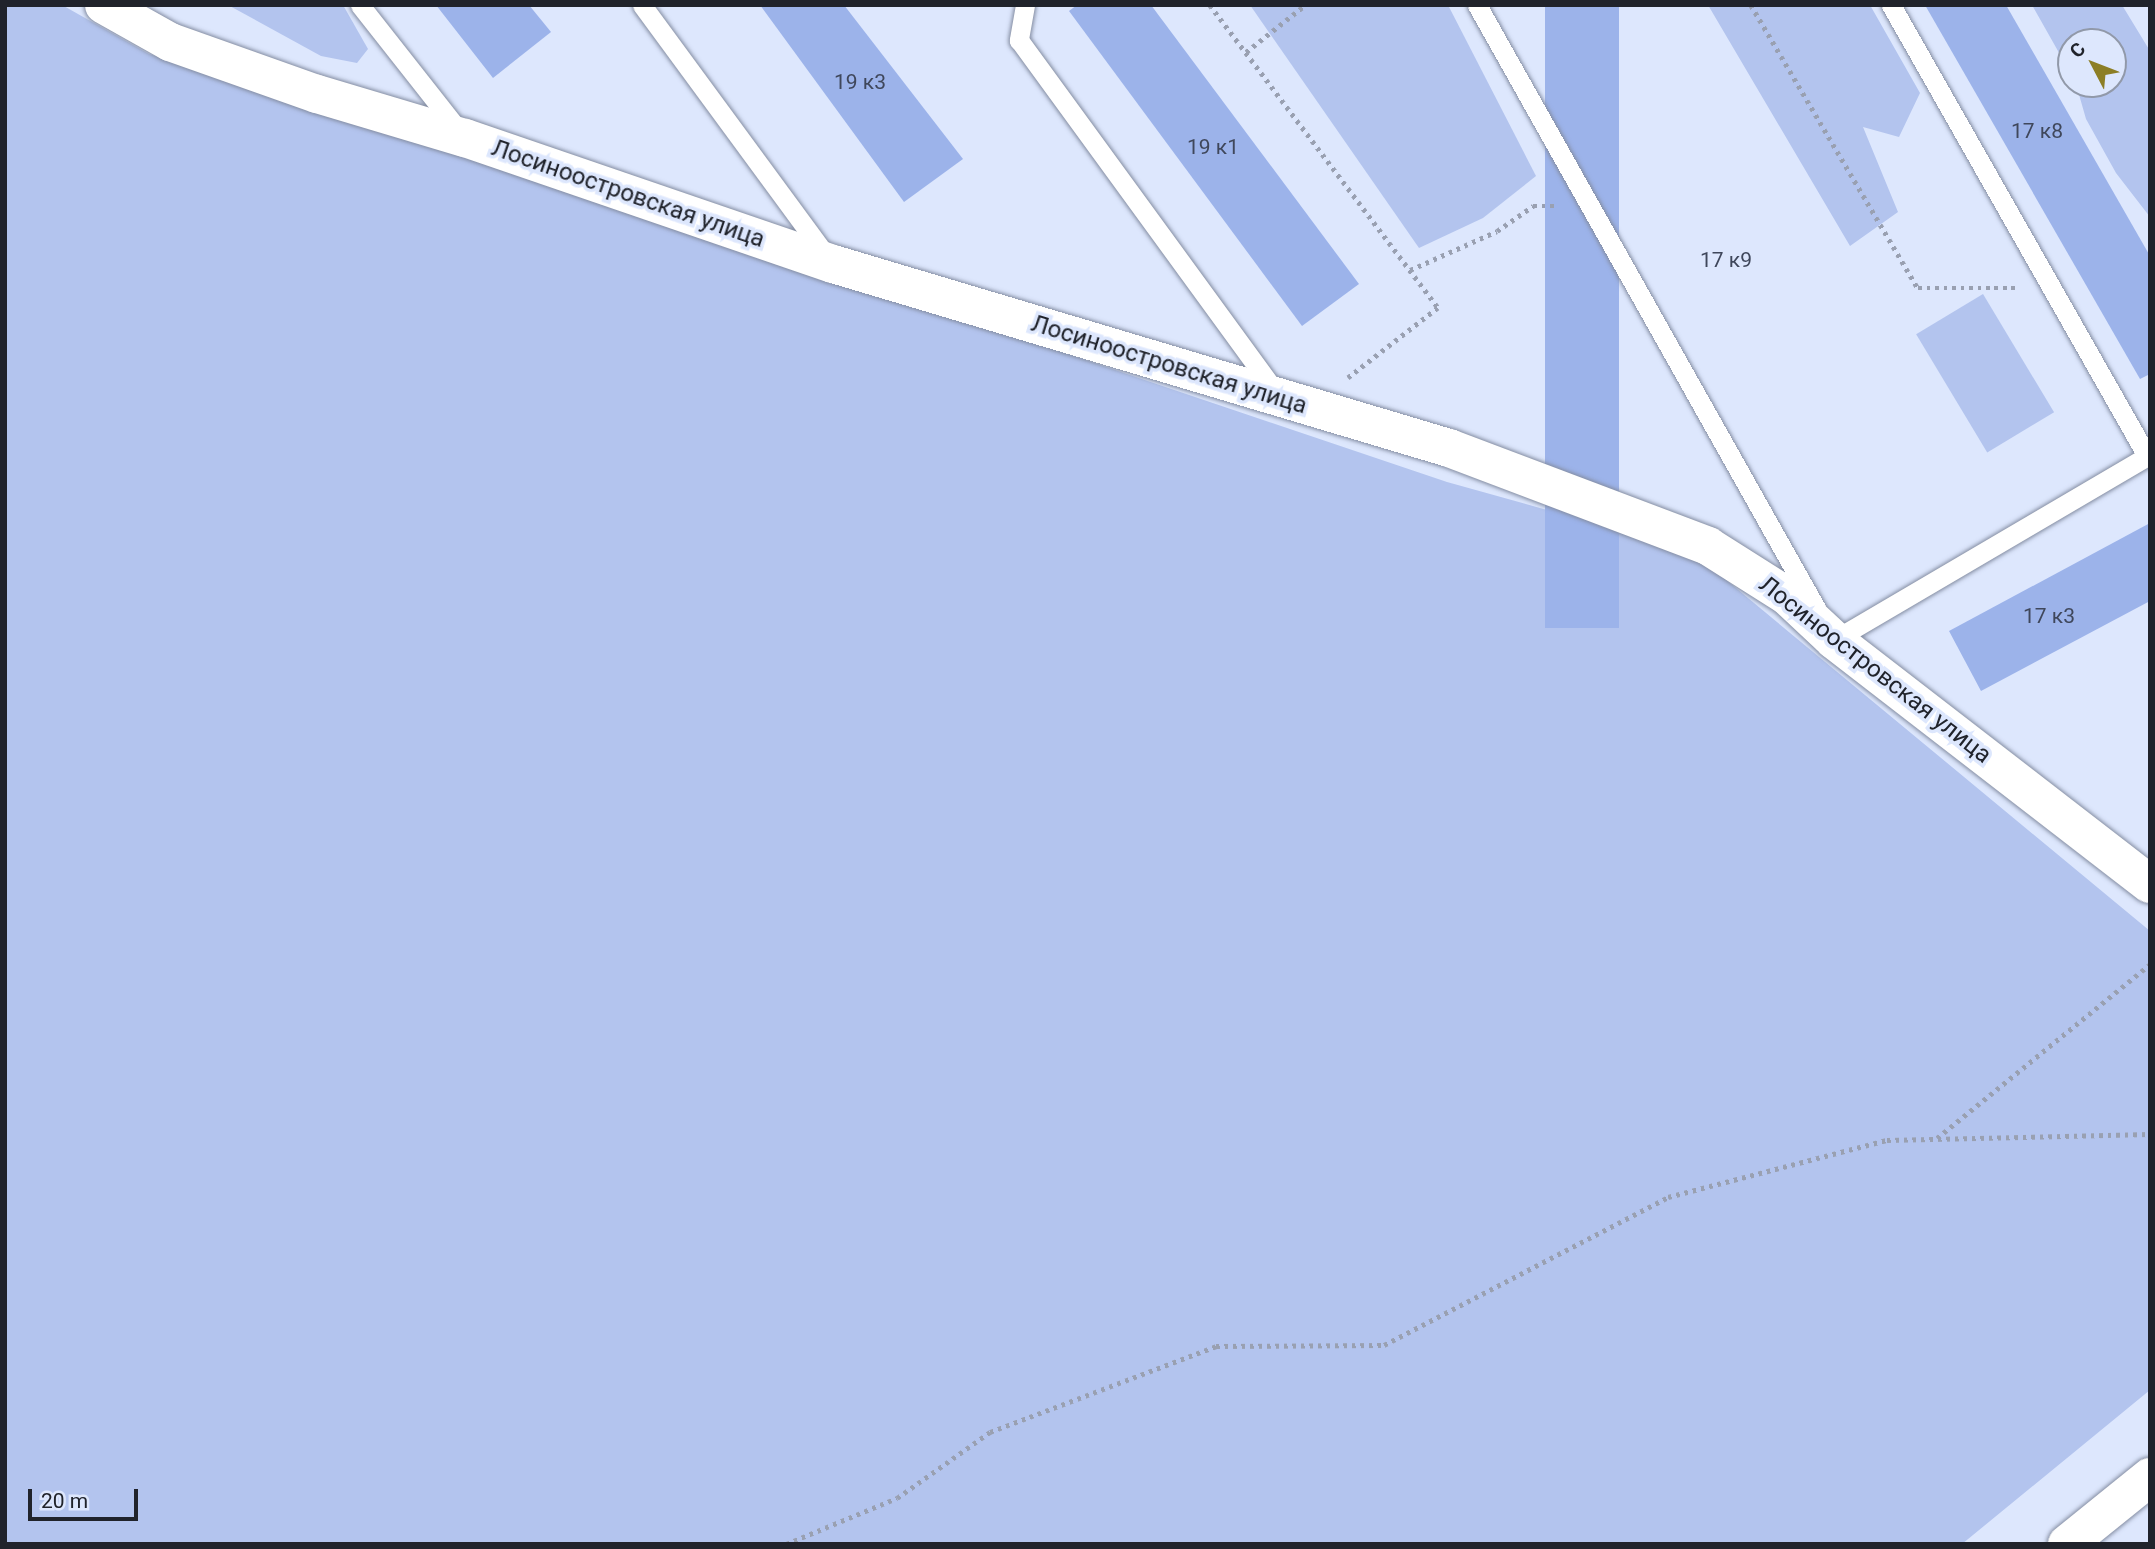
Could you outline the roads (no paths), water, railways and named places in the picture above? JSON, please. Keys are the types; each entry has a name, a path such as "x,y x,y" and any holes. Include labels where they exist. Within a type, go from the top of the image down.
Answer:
{"street":[{"name":"Лосиноостровская улица","path":"104,5 170,42 317,94 465,138 832,264 1449,448 1708,546 1787,596 1834,640 2150,884"},
{"path":"2067,1544 2150,1477"}],"lane":[{"path":"360,5 465,138"},
{"path":"642,5 832,264"},
{"path":"1025,5 1019,40 1297,403"},
{"path":"1477,5 1834,640 2147,456 1891,5"}]}
